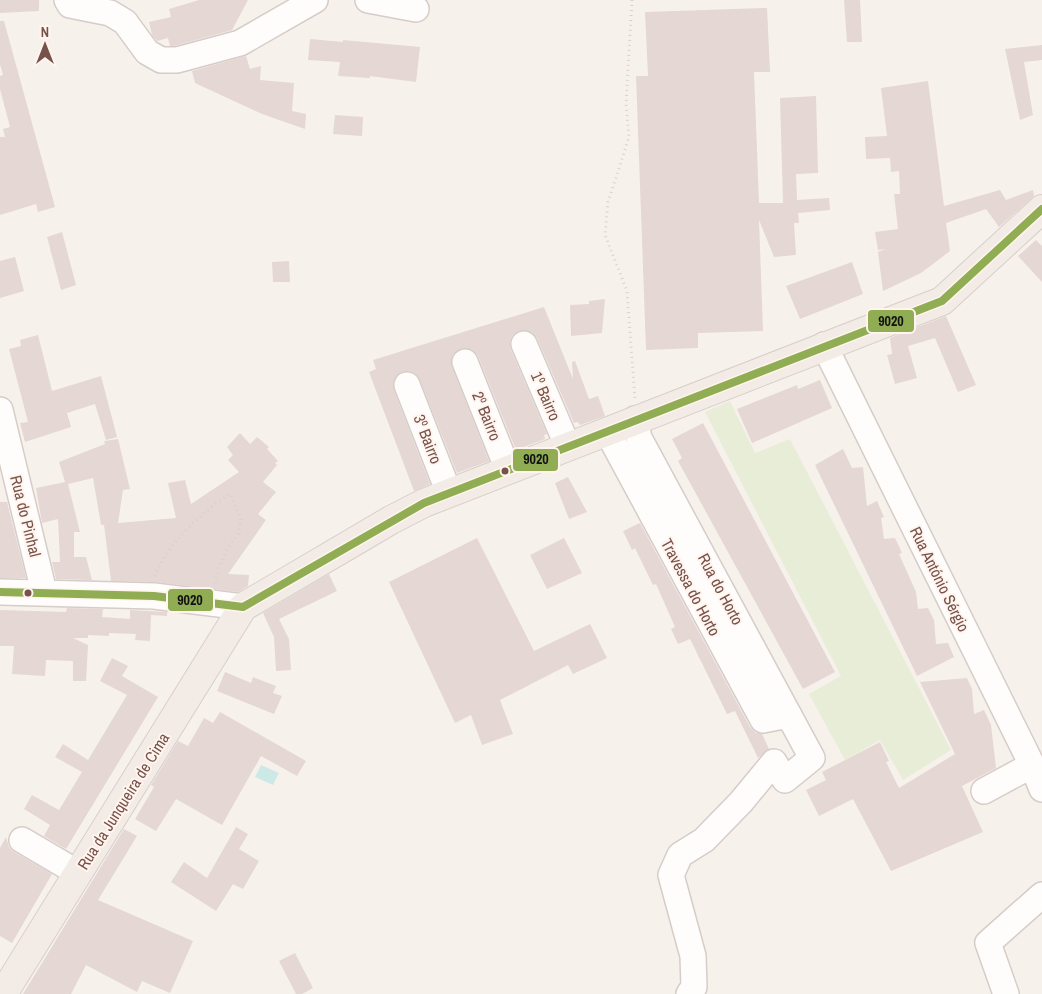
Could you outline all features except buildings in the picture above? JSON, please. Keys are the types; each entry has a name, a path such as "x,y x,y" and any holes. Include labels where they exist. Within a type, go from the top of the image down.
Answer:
{"main road":[{"path":"243,607 391,520 449,493 824,345 942,301 1042,208"},
{"name":"Rua da Junqueira de Cima","path":"3,994 243,607"}],"street":[{"path":"67,0 70,5 110,13 126,22 147,52 161,60 178,60 240,43 315,0"},
{"path":"368,0 416,9"},
{"name":"1º Bairro","path":"524,344 568,447"},
{"name":"Rua António Sérgio","path":"824,345 1032,765 1042,789"},
{"name":"2º Bairro","path":"465,362 508,470"},
{"name":"3º Bairro","path":"407,385 449,493"},
{"name":"Rua do Pinhal","path":"0,410 44,592"},
{"name":"Rua do Horto","path":"635,419 639,438 812,758 785,780 774,762 704,840 680,855 671,875 693,956 694,987 689,994"},
{"name":"Travessa do Horto","path":"607,431 763,720 789,715"},
{"path":"0,592 154,596 243,607"},
{"path":"984,791 1032,765"},
{"path":"22,840 78,873"},
{"path":"1006,994 988,943 1042,895"}],"path":[{"path":"632,0 626,104 629,137 608,202 605,235 627,291 635,419"},
{"path":"154,596 155,575 164,556 212,505 230,494 241,518 239,533 228,548 217,574"}],"green space":[{"path":"730,401 755,453 790,439 951,750 903,780 880,740 845,760 809,694 841,676 705,412"}],"water":[{"path":"261,765 279,773 273,785 255,777"}],"transit line":[{"name":"9020","path":"0,592 154,596 243,607 424,503 942,301 1042,209"}]}
